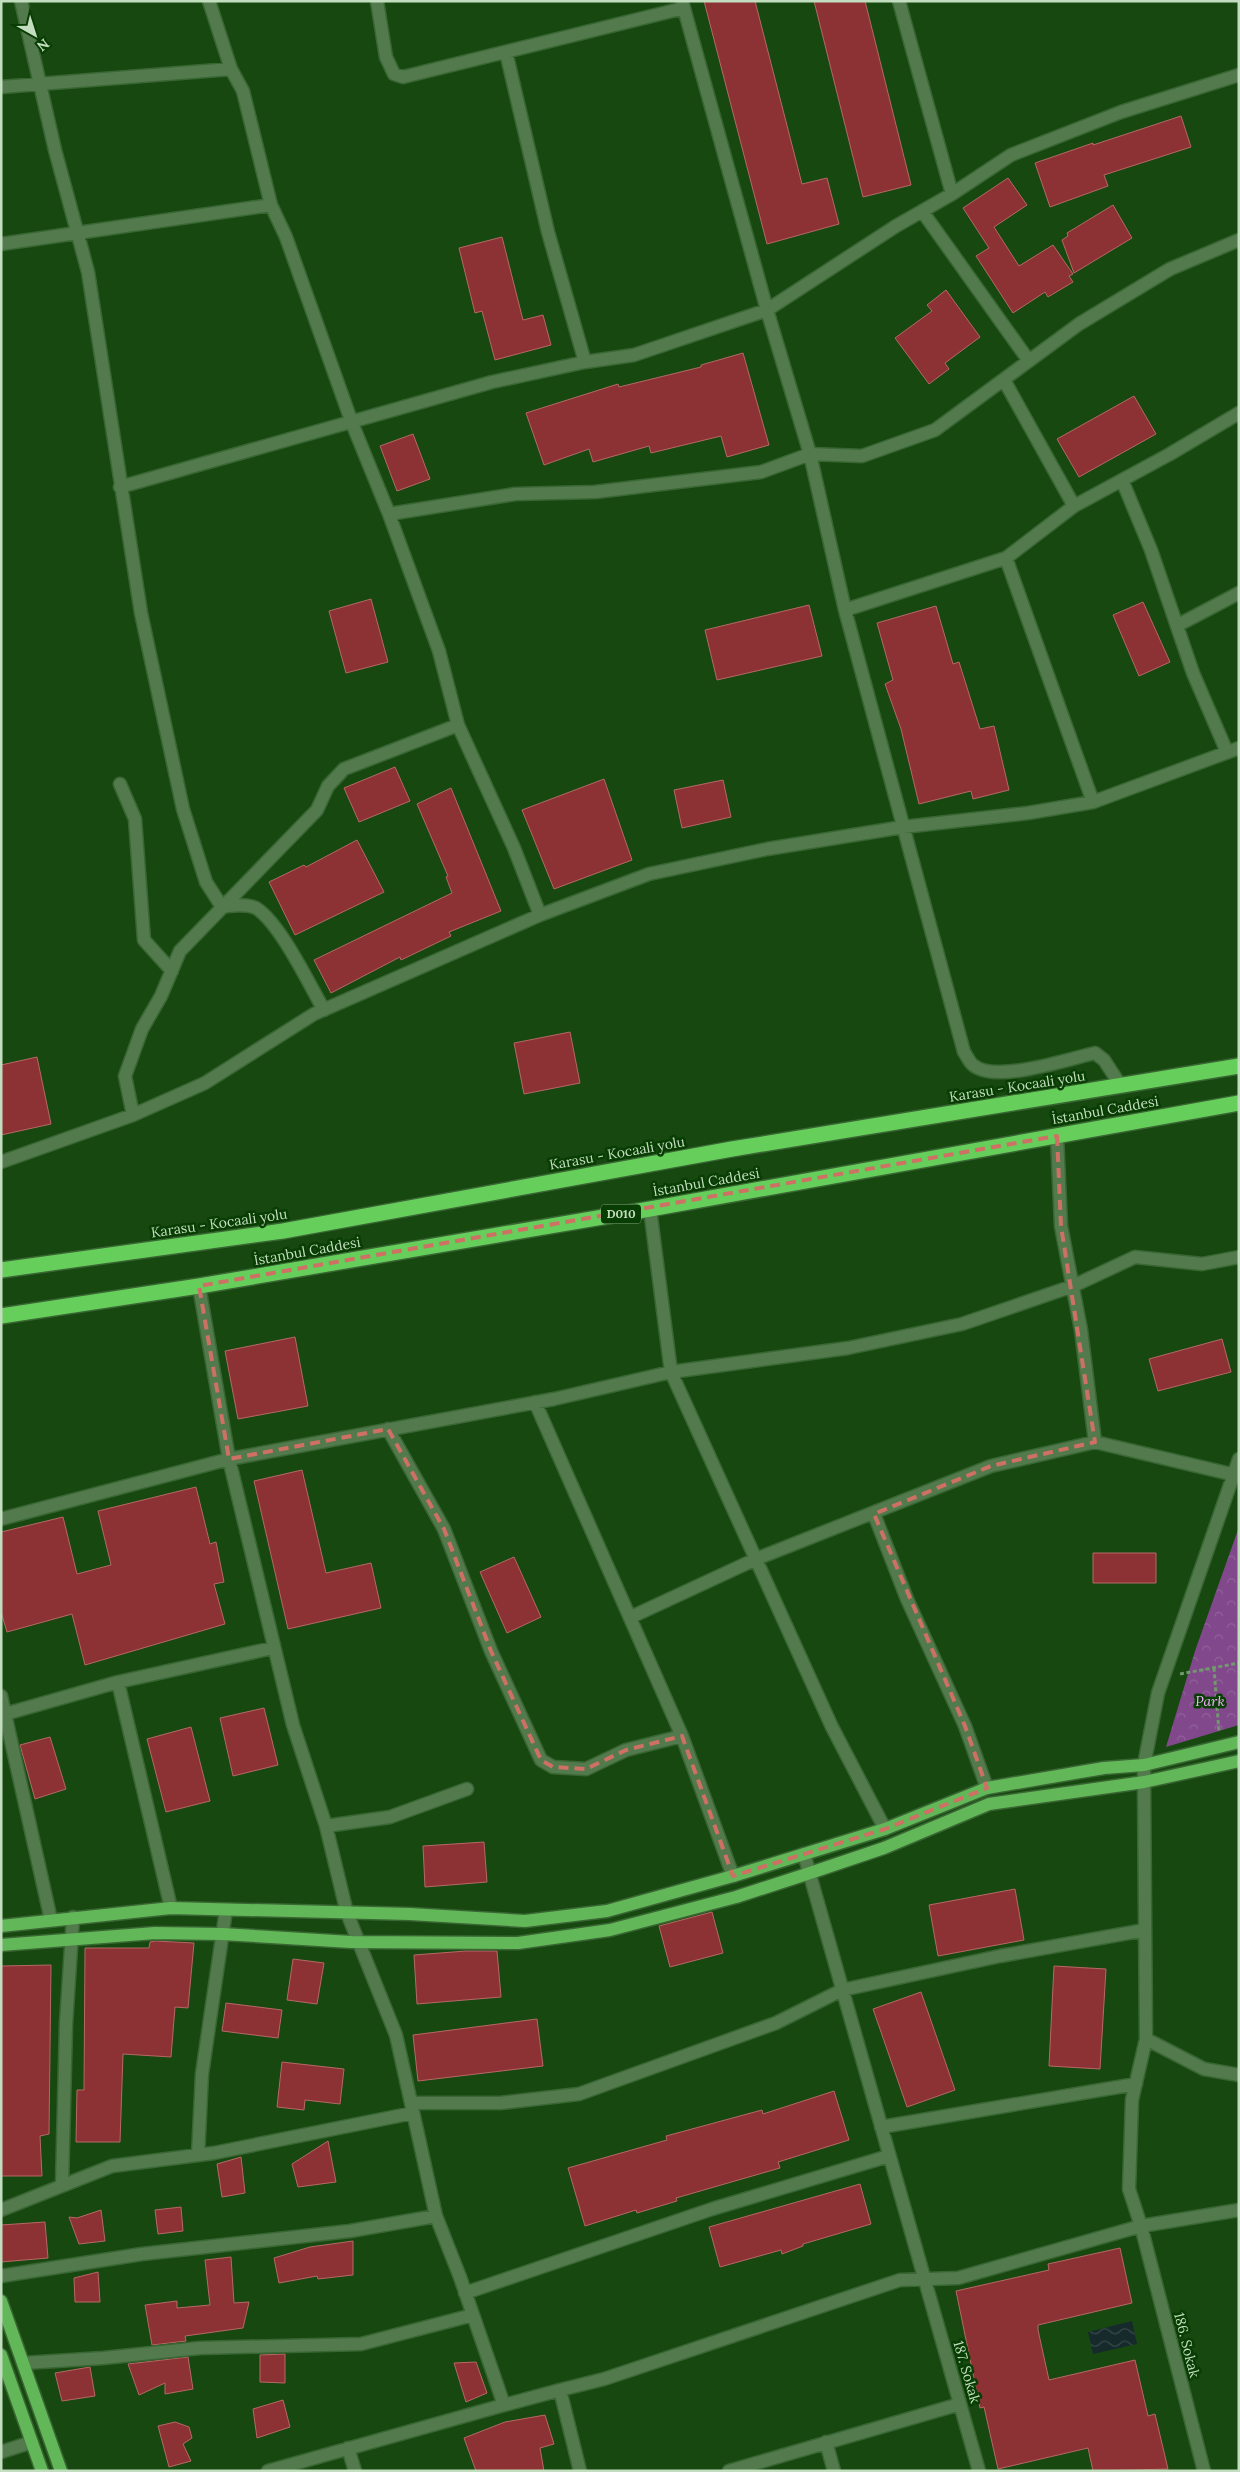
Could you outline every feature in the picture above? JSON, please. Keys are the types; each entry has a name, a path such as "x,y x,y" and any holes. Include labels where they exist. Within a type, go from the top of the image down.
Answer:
{"highway":[{"name":"Karasu - Kocaali yolu","path":"1,1270 283,1231 732,1149 1239,1066"},
{"name":"İstanbul Caddesi","path":"1,1316 199,1286 650,1209 1239,1103"}],"main road":[{"path":"1,1926 171,1908 410,1914 525,1921 607,1910 733,1876 885,1828 987,1788 1104,1768 1144,1765 1239,1742"},
{"path":"1,1945 155,1933 222,1934 359,1942 518,1943 610,1930 736,1897 810,1873 884,1848 989,1804 1144,1782 1239,1761"},
{"path":"1,2301 61,2471"},
{"path":"1,2355 42,2471"}],"street":[{"path":"22,1 39,84 88,272 141,613 183,810 206,882 222,907"},
{"path":"209,1 231,69 243,91 271,205 286,237 352,423 389,514 439,651 458,725 514,848 540,915"},
{"path":"377,1 386,57 394,74 403,77 683,5 767,310 810,454 845,610 962,1043 972,1065 987,1072 1016,1071 1095,1053 1104,1060 1120,1086"},
{"path":"899,1 952,194"},
{"path":"506,52 548,232 586,362"},
{"path":"1,87 231,69"},
{"path":"120,487 492,382 586,362 634,355 767,310 1011,155 1121,112 1239,75"},
{"path":"1,244 271,205"},
{"path":"922,211 1029,361"},
{"path":"389,514 515,494 595,492 761,472 810,454 862,456 935,430 1079,324 1170,268 1239,240"},
{"path":"1004,380 1074,506"},
{"path":"845,610 1006,558 1074,506 1239,413"},
{"path":"1,1162 133,1115 205,1084 324,1010 540,915 649,874 768,849 903,827 1028,814 1093,802 1233,750 1193,673 1178,625 1122,480"},
{"path":"1006,558 1093,802"},
{"path":"1178,625 1239,593"},
{"path":"133,1115 125,1076 142,1029 161,996 180,951 317,810 328,786 344,769 458,725"},
{"path":"120,784 134,819 144,940 172,971"},
{"path":"222,907 229,905 254,907 268,918 324,1010"},
{"path":"1057,1136 1061,1226 1073,1286 1095,1442"},
{"path":"650,1209 671,1372 832,1726 885,1828"},
{"path":"1,1519 229,1459 535,1402 671,1372 848,1348 962,1324 1073,1286 1135,1257 1202,1264 1239,1257"},
{"path":"199,1286 229,1459 272,1648 292,1725 326,1826 347,1913 396,2036 436,2216 473,2314 504,2405"},
{"path":"535,1402 682,1736 733,1876"},
{"path":"388,1429 444,1529 491,1652 541,1760 553,1768 586,1769 626,1750 682,1736"},
{"path":"631,1617 756,1559 874,1514 991,1466 1095,1442 1149,1453 1235,1476"},
{"name":"186. Sokak","path":"1204,2471 1141,2226 1129,2189 1132,2100 1146,2040 1144,1765 1163,1677 1235,1476 1239,1459"},
{"path":"874,1514 907,1599 965,1726 987,1788"},
{"path":"6,1714 118,1682 272,1648"},
{"path":"118,1682 171,1908"},
{"path":"1,1696 51,1920"},
{"path":"326,1826 390,1817 467,1789"},
{"name":"187. Sokak","path":"804,1854 979,2471"},
{"path":"198,2155 202,2074 226,1910"},
{"path":"62,2185 66,2024 73,1917"},
{"path":"1,2210 112,2166 198,2155 412,2108 500,2103 579,2094 776,2023 842,1990 1000,1956 1145,1930"},
{"path":"1146,2040 1204,2069 1239,2075"},
{"path":"881,2128 1136,2084"},
{"path":"465,2293 712,2209 890,2156"},
{"path":"268,2471 604,2379 900,2280 926,2281 958,2278 1141,2226 1239,2210"},
{"path":"1,2276 142,2254 277,2241 350,2231 436,2216"},
{"path":"24,2363 103,2358 200,2348 361,2344 473,2314"},
{"path":"560,2390 580,2471"},
{"path":"735,2470 960,2404"},
{"path":"1,2452 32,2442"},
{"path":"826,2442 834,2471"},
{"path":"348,2448 355,2471"}],"path":[{"path":"1163,1677 1239,1664"},
{"path":"1214,1668 1220,1747"}],"highlighted area":[{"path":"1057,1136 1061,1226 1095,1442 991,1466 874,1514 965,1726 987,1788 885,1829 733,1876 682,1736 626,1750 586,1769 553,1767 541,1760 491,1651 444,1529 388,1429 229,1459 199,1286"}],"green space":[{"name":"Park","path":"1239,1527 1239,1725 1166,1747 1195,1651"}],"water":[{"path":"1132,2321 1137,2344 1093,2354 1088,2332"}],"building":[{"path":"704,1 755,1 802,184 827,178 839,224 767,244"},
{"path":"814,1 865,1 911,185 863,197"},
{"path":"1181,116 1191,147 1104,175 1108,186 1050,207 1035,163"},
{"path":"1008,178 1027,205 994,227 1019,266 1053,245 1073,274 1069,276 1073,282 1048,297 1045,292 1013,313 976,256 989,248 963,208"},
{"path":"1113,205 1132,238 1074,273 1062,240 1068,236 1067,233"},
{"path":"502,237 523,320 543,315 551,345 495,360 482,311 475,313 459,248"},
{"path":"946,290 980,337 945,363 949,369 929,384 895,338 932,311 927,305"},
{"path":"743,353 769,445 727,457 721,436 651,453 649,446 593,462 589,449 544,465 526,413 618,384 619,387 701,367 701,365"},
{"path":"1134,396 1156,434 1079,477 1057,439"},
{"path":"413,434 430,479 397,491 380,446"},
{"path":"371,599 388,662 346,673 329,611"},
{"path":"1143,602 1170,662 1139,676 1113,615"},
{"path":"809,605 822,656 717,680 705,630"},
{"path":"936,606 953,664 959,662 980,729 994,726 1009,790 973,799 971,791 919,804 901,729 885,684 893,680 877,623"},
{"path":"395,767 410,801 359,822 344,788"},
{"path":"604,779 632,860 554,889 522,810"},
{"path":"723,780 731,817 682,828 674,790"},
{"path":"451,788 501,911 449,932 451,936 401,960 400,957 331,993 314,960 452,893 446,877 448,876 417,804"},
{"path":"357,840 384,892 295,935 269,882 304,865 306,867"},
{"path":"570,1032 580,1083 524,1094 514,1043"},
{"path":"37,1057 51,1124 1,1135 1,1065"},
{"path":"295,1337 308,1406 238,1419 225,1351"},
{"path":"1222,1339 1231,1372 1158,1391 1149,1359"},
{"path":"302,1470 326,1573 371,1563 381,1608 288,1629 254,1481"},
{"path":"196,1487 210,1544 216,1542 224,1582 214,1584 225,1624 85,1665 72,1614 7,1632 1,1612 1,1532 63,1517 77,1574 111,1565 98,1511"},
{"path":"1093,1553 1156,1553 1156,1583 1093,1583"},
{"path":"514,1557 541,1617 507,1633 480,1572"},
{"path":"264,1708 278,1765 233,1776 220,1718"},
{"path":"191,1727 210,1801 166,1812 147,1739"},
{"path":"50,1737 66,1789 35,1799 20,1745"},
{"path":"484,1842 487,1882 425,1887 423,1846"},
{"path":"1015,1889 1024,1940 938,1956 929,1905"},
{"path":"712,1912 723,1953 670,1967 659,1926"},
{"path":"150,1942 194,1943 188,2008 175,2007 171,2057 123,2054 120,2142 76,2142 77,2090 84,2090 85,1948 149,1948"},
{"path":"497,1951 501,1997 417,2004 414,1955"},
{"path":"293,1959 324,1963 317,2004 287,2000"},
{"path":"51,1965 49,2134 40,2136 42,2176 1,2176 1,1966"},
{"path":"1054,1966 1106,1969 1100,2069 1049,2066"},
{"path":"921,1992 955,2090 907,2107 873,2009"},
{"path":"226,2003 282,2010 278,2038 222,2031"},
{"path":"537,2019 543,2066 418,2081 413,2035"},
{"path":"282,2062 344,2069 340,2104 305,2100 304,2110 277,2107"},
{"path":"834,2091 849,2140 778,2162 780,2168 676,2198 677,2201 637,2213 636,2210 585,2226 568,2168 667,2140 666,2136 762,2110 763,2114"},
{"path":"328,2141 336,2182 298,2187 292,2164"},
{"path":"241,2157 245,2193 222,2197 217,2164"},
{"path":"860,2184 871,2224 803,2244 803,2246 782,2254 781,2250 720,2267 709,2227"},
{"path":"181,2207 183,2231 158,2234 155,2210"},
{"path":"101,2210 105,2241 79,2244 69,2217 77,2218"},
{"path":"45,2222 48,2258 1,2262 1,2225"},
{"path":"353,2241 353,2275 318,2279 317,2276 279,2283 274,2258 310,2247"},
{"path":"1120,2248 1132,2303 1038,2325 1038,2330 1049,2380 1135,2360 1148,2416 1155,2414 1168,2469 1093,2471 1088,2448 998,2469 984,2407 980,2408 956,2291 1049,2270 1048,2264"},
{"path":"231,2257 234,2303 249,2302 243,2328 185,2336 186,2341 152,2345 145,2305 177,2301 177,2308 210,2305 205,2260"},
{"path":"98,2272 100,2302 75,2302 74,2278"},
{"path":"285,2354 285,2383 260,2382 260,2355"},
{"path":"188,2357 193,2389 165,2394 165,2383 139,2395 128,2364"},
{"path":"476,2362 487,2393 466,2402 454,2363"},
{"path":"90,2367 95,2396 62,2401 55,2373"},
{"path":"283,2400 290,2427 257,2438 253,2409"},
{"path":"545,2415 554,2444 540,2448 544,2471 476,2471 464,2438 505,2422"},
{"path":"175,2422 189,2427 192,2438 183,2444 191,2461 169,2467 158,2426"}]}
